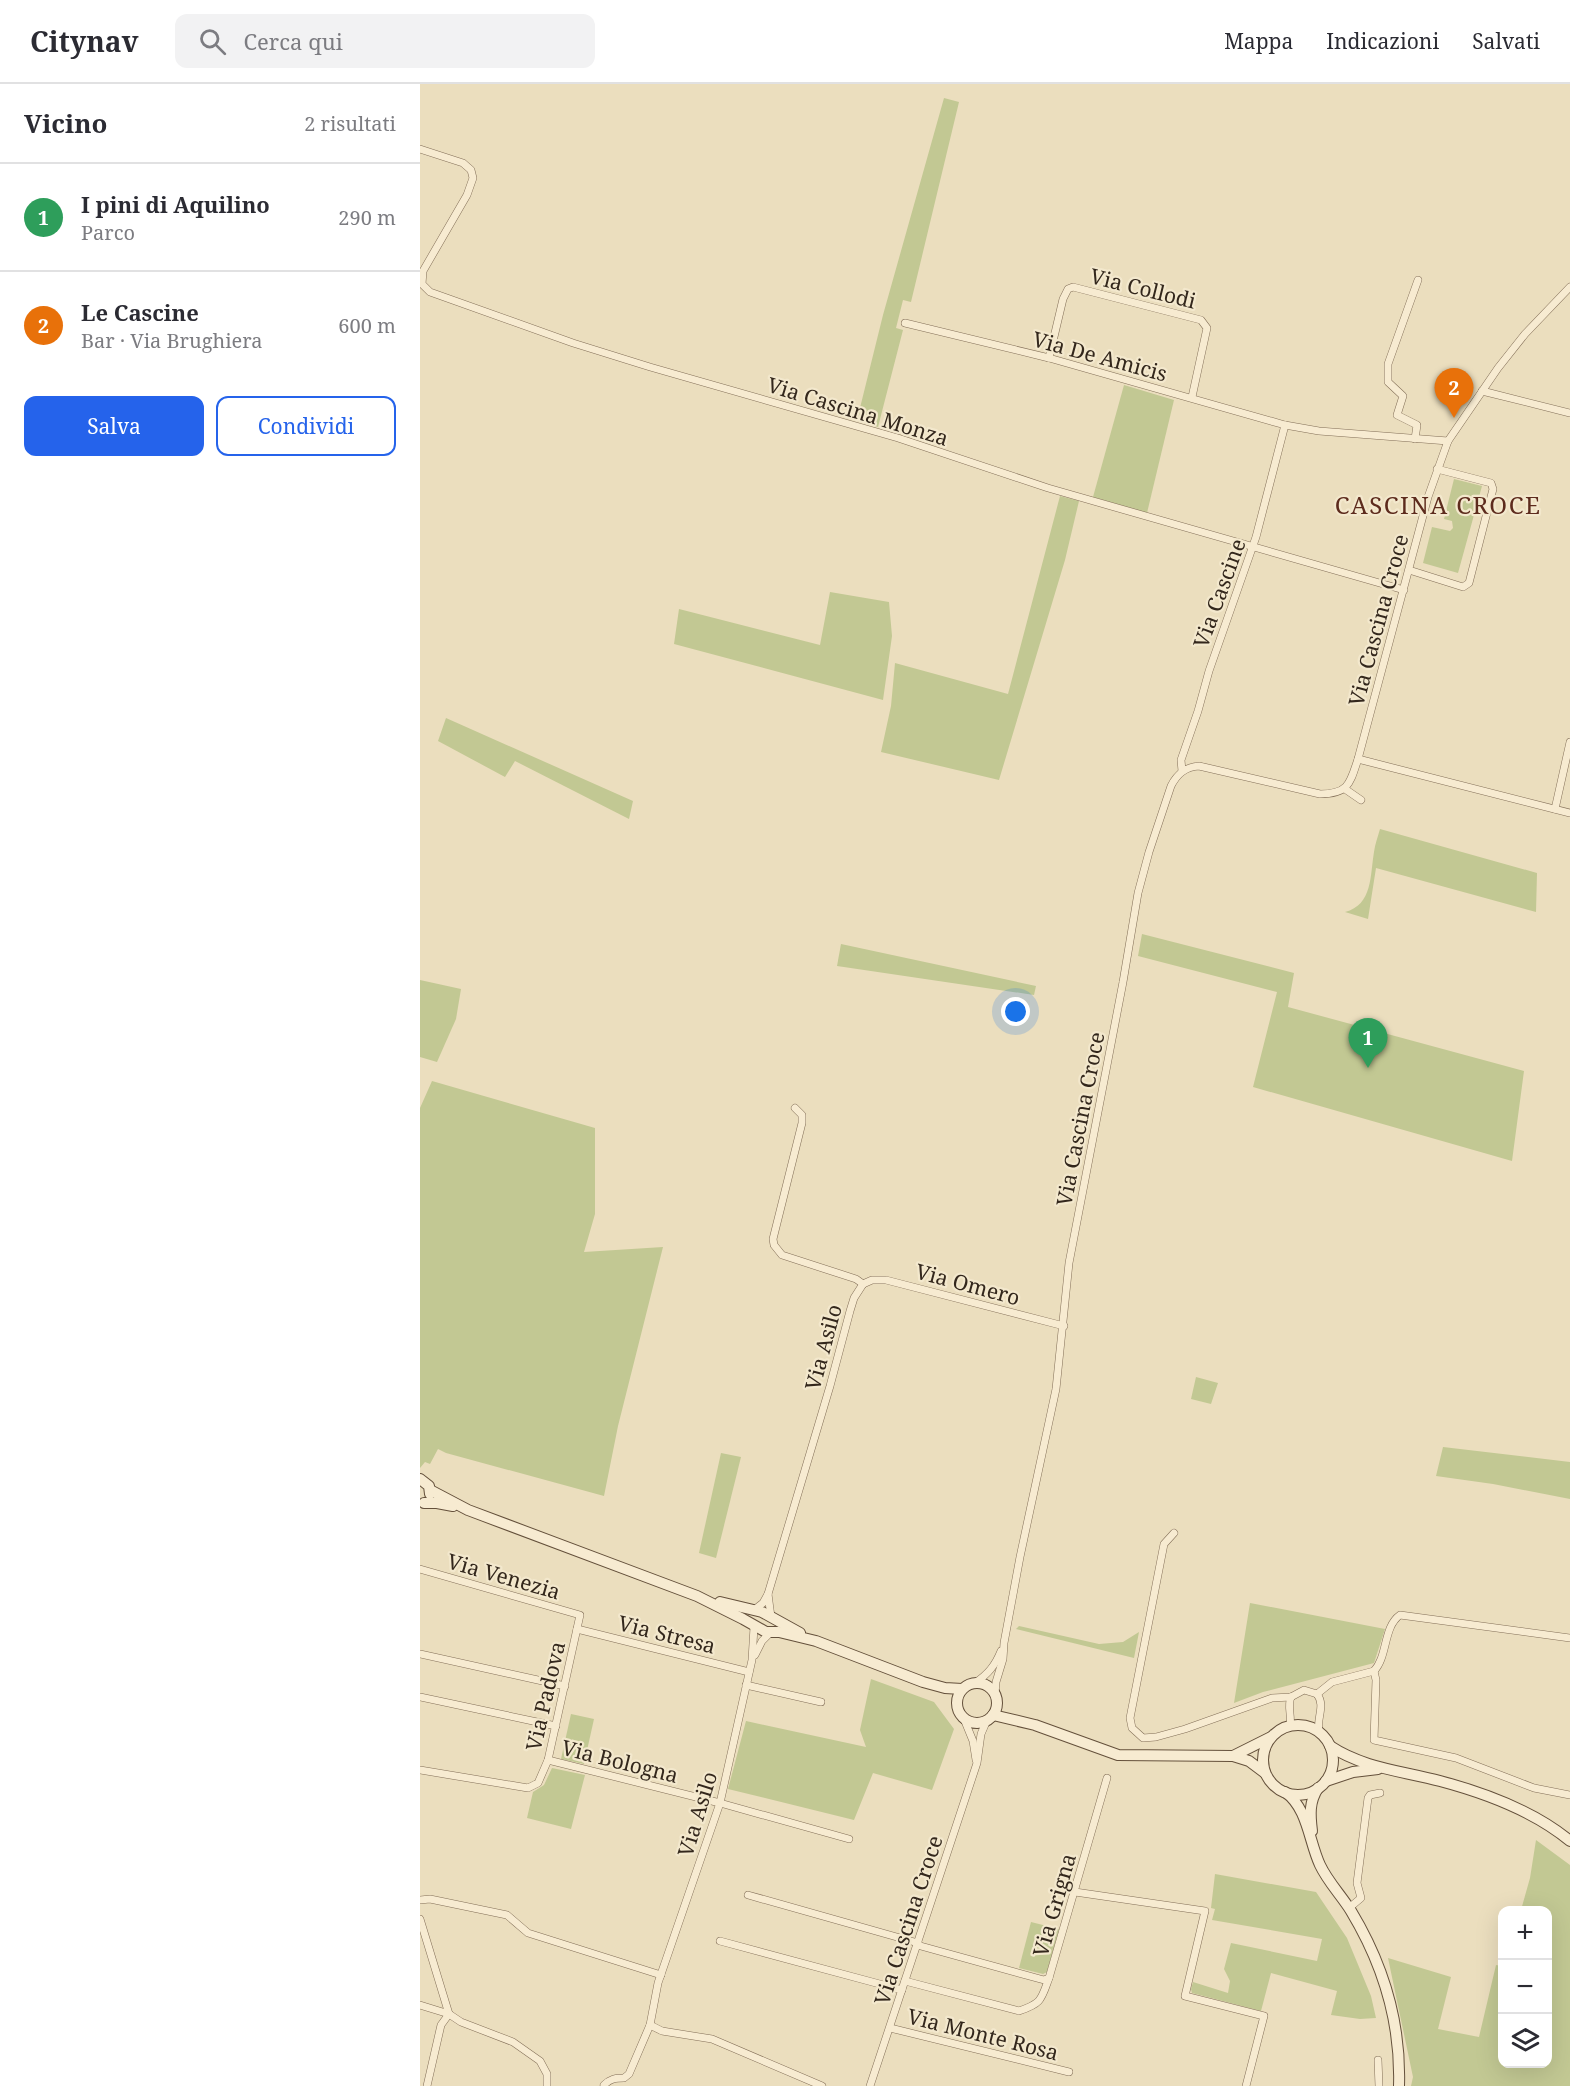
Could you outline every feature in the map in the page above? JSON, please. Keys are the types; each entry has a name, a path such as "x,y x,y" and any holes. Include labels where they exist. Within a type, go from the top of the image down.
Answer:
{"street":[{"name":"Via Cascina Monza","path":"420,149 463,163 471,170 473,178 467,195 423,271 422,284 430,292 584,347 898,438 1048,488 1404,590"},
{"path":"1414,438 1417,425 1397,416 1403,396 1388,382 1388,364 1418,280"},
{"name":"Via Collodi","path":"1049,358 1063,299 1068,289 1072,287 1201,320 1207,328 1192,398"},
{"name":"Via Cascina Croce","path":"1345,789 1350,783 1358,759 1437,469 1448,441 1525,334 1570,287"},
{"name":"Via De Amicis","path":"905,323 1049,358 1285,425 1319,431 1448,441"},
{"path":"1482,391 1570,413"},
{"name":"Via Cascine","path":"1182,771 1181,760 1209,671 1256,537 1285,425"},
{"path":"1409,570 1463,587 1468,584 1493,489 1491,483 1437,469"},
{"path":"1555,809 1570,742"},
{"path":"1358,759 1570,813"},
{"path":"1182,771 1199,766 1320,794 1338,793 1345,789 1361,800"},
{"name":"Via Cascina Croce","path":"996,1697 996,1682 1003,1659 1056,1389 1064,1326 1066,1284 1076,1220 1118,1011 1138,893 1166,800 1175,778 1182,771"},
{"path":"795,1108 802,1114 802,1123 773,1239 774,1245 782,1255 790,1259 856,1279 863,1284"},
{"name":"Via Omero","path":"863,1284 872,1280 886,1280 1064,1326"},
{"name":"Via Asilo","path":"754,1611 763,1603 768,1594 850,1311 854,1298 863,1284"},
{"path":"420,1479 426,1482 430,1490 429,1497 422,1504"},
{"path":"430,1490 468,1510 697,1596 771,1617 816,1641"},
{"path":"422,1504 437,1503 468,1510"},
{"path":"1174,1533 1164,1544 1130,1718 1132,1728 1143,1738 1156,1737 1277,1697 1291,1697 1304,1690 1317,1694 1322,1701 1318,1719 1319,1732"},
{"name":"Via Venezia","path":"420,1569 580,1615"},
{"name":"Via Asilo","path":"768,1594 771,1617"},
{"path":"697,1596 754,1627 771,1633 779,1632 816,1641 924,1682 945,1688 962,1689 975,1683 986,1685 1007,1710 1035,1725 1118,1755 1233,1756 1250,1761 1266,1773 1276,1788 1295,1799 1327,1878 1363,1931 1389,1998 1396,2030 1399,2086"},
{"name":"Via Padova","path":"420,1770 528,1788 538,1784 548,1760 580,1615"},
{"path":"1570,1638 1400,1615 1393,1619 1380,1661 1374,1671 1376,1680 1374,1740 1456,1758 1534,1788 1570,1795"},
{"name":"Via Asilo","path":"604,2085 609,2080 624,2078 629,2074 650,2025 661,1975 720,1803 752,1660 754,1627"},
{"name":"Via Stresa","path":"577,1629 749,1672"},
{"name":"Via Asilo","path":"752,1660 762,1641 771,1633"},
{"name":"Via Cascina Croce","path":"975,1683 986,1676 994,1666 1004,1646"},
{"path":"420,1654 565,1686"},
{"path":"1317,1694 1332,1682 1374,1671"},
{"path":"924,1682 956,1703"},
{"path":"746,1685 821,1702"},
{"path":"962,1689 956,1703 957,1710 964,1719 973,1741 977,1763"},
{"path":"420,1697 556,1726"},
{"path":"990,1718 996,1697"},
{"path":"1277,1697 1289,1706"},
{"path":"1290,1726 1291,1697"},
{"path":"964,1719 976,1723 990,1718 1035,1725"},
{"name":"Via Cascina Croce","path":"870,2086 977,1763 981,1734 990,1718"},
{"path":"1233,1756 1290,1726 1303,1725 1319,1732 1330,1746 1341,1754 1380,1768 1476,1792 1535,1818 1570,1841"},
{"path":"1266,1773 1263,1754 1272,1737"},
{"path":"1314,1849 1310,1810 1312,1798 1333,1764 1330,1746"},
{"name":"Via Bologna","path":"548,1760 720,1803 849,1839"},
{"path":"1285,1792 1302,1795 1353,1772 1380,1768"},
{"name":"Via Grigna","path":"748,1895 1044,1980 1049,1978 1107,1778"},
{"path":"1349,1908 1361,1898 1357,1883 1368,1798 1370,1795 1380,1793"},
{"path":"1075,1892 1205,1911 1185,1996 1263,2016 1246,2086"},
{"path":"420,1900 430,1899 507,1915 531,1934 661,1975"},
{"path":"420,1919 449,2014"},
{"path":"720,1941 902,1990"},
{"path":"905,1981 1019,2011 1036,2005 1040,2001 1049,1978"},
{"path":"420,2005 449,2014 465,2024 513,2042 540,2060 547,2074 547,2086"},
{"path":"427,2086 441,2025 449,2014"},
{"path":"650,2025 662,2031 712,2039 822,2086"},
{"name":"Via Monte Rosa","path":"890,2028 1069,2072"},
{"path":"1378,2060 1379,2086"}],"green space":[{"path":"944,98 959,102 911,302 903,300 896,328 903,330 878,427 857,420 883,315"},
{"path":"1124,385 1174,400 1147,513 1093,497"},
{"path":"1454,479 1482,486 1458,573 1423,563 1432,527 1450,531 1453,528 1452,521 1444,519"},
{"path":"1060,496 1079,501 1065,560 999,780 881,752 891,706 895,663 1008,694"},
{"path":"830,592 889,602 892,636 883,700 674,644 679,609 820,645"},
{"path":"446,718 633,801 629,819 515,761 505,777 438,741"},
{"path":"1380,829 1537,873 1536,912 1376,868 1368,919 1345,912 1361,903 1365,896"},
{"path":"1142,934 1294,973 1288,1007 1524,1071 1512,1161 1253,1087 1277,992 1138,956"},
{"path":"841,944 1036,986 1034,995 837,966"},
{"path":"420,980 461,989 456,1019 437,1062 420,1057"},
{"path":"432,1081 595,1128 595,1214 584,1252 663,1247 618,1426 604,1496 438,1449 430,1464 425,1462 420,1468 420,1108"},
{"path":"1196,1377 1218,1383 1211,1404 1191,1399"},
{"path":"1443,1447 1570,1462 1570,1499 1436,1476"},
{"path":"721,1453 741,1457 716,1558 699,1553"},
{"path":"1250,1603 1385,1629 1374,1663 1263,1692 1234,1703"},
{"path":"1019,1626 1099,1644 1123,1642 1139,1632 1134,1658 1016,1629"},
{"path":"871,1679 934,1702 954,1729 932,1790 873,1773 854,1820 728,1789 746,1721 866,1747 860,1730"},
{"path":"571,1714 594,1719 584,1764 561,1759"},
{"path":"552,1768 585,1775 571,1829 527,1818 533,1792 544,1785"},
{"path":"1536,1840 1570,1865 1570,2086 1411,2086 1413,2077 1388,1958 1451,1977 1438,2029 1479,2037 1496,1965 1498,1965 1498,2068 1552,2068 1552,1906 1522,1906 1530,1878"},
{"path":"1215,1874 1316,1892 1347,1938 1371,1996 1376,2018 1360,2019 1331,2015 1337,1991 1271,1973 1261,2011 1192,1993 1193,1982 1228,1993 1230,1981 1224,1969 1231,1943 1317,1961 1322,1939 1212,1920 1215,1909 1211,1908"},
{"path":"1031,1922 1059,1929 1047,1972 1043,1974 1019,1968"}],"place":[{"name":"Le Cascine","path":"1454,418"},
{"name":"I pini di Aquilino","path":"1368,1068"}],"district":[{"name":"CASCINA CROCE","path":"1438,504"}]}
